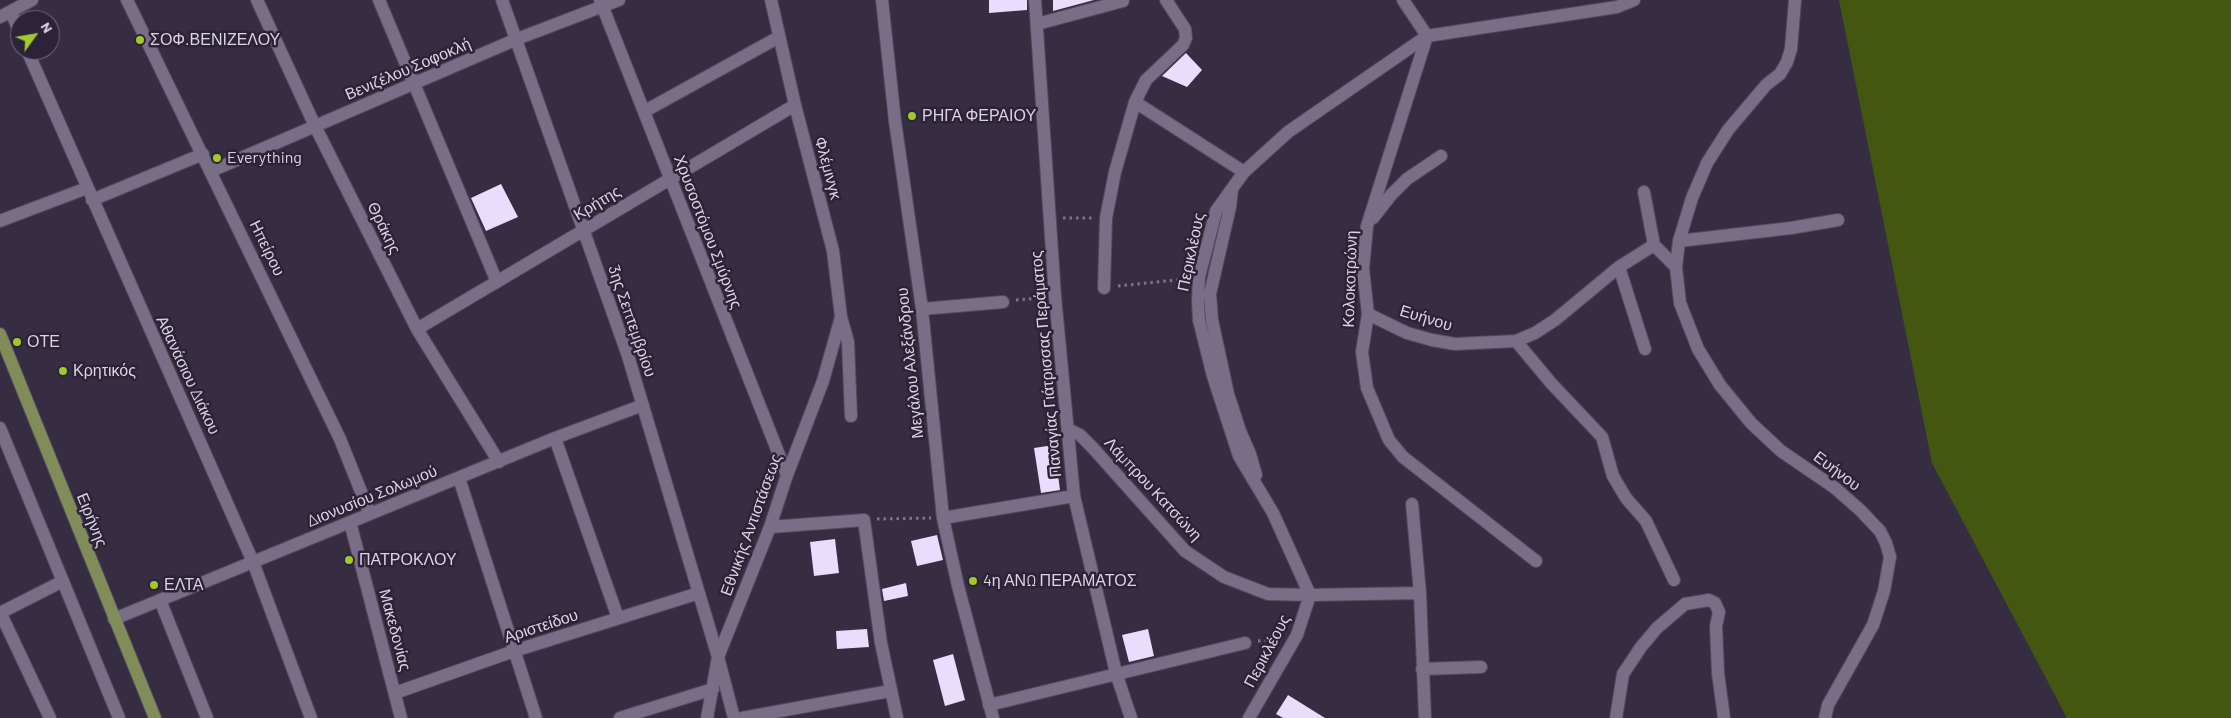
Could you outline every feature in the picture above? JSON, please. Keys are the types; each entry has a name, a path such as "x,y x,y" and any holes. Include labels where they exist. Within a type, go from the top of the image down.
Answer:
{"main road":[{"name":"Ειρήνης","path":"0,334 155,718"}],"street":[{"path":"5,14 32,0"},
{"name":"Ηπείρου","path":"127,0 212,171 340,439 370,514"},
{"name":"Θράκης","path":"257,0 315,126 416,329 499,462"},
{"path":"379,0 497,282"},
{"name":"3ης Σεπτεμβρίου","path":"502,0 643,405 718,657 734,718"},
{"name":"Βενιζέλου Σοφοκλή","path":"212,171 517,39 601,4 619,0"},
{"name":"Φλέμινγκ","path":"771,0 795,105 833,251 841,317 834,346"},
{"name":"Μεγάλου Αλεξάνδρου","path":"882,0 895,121 922,309 943,518 993,718"},
{"name":"Παναγίας Γιάτρισσας Περάματος","path":"1035,0 1055,296 1074,496 1116,673 1131,718"},
{"path":"1104,288 1106,218 1114,172 1135,102 1146,80 1183,45 1186,38 1185,29 1166,0"},
{"path":"1403,0 1427,36"},
{"name":"Περικλέους","path":"1249,718 1297,635 1310,595 1300,569 1258,484 1240,456 1213,376 1199,320 1199,277 1216,211 1244,172 1288,132 1427,36 1617,6 1634,0"},
{"name":"Ευήνου","path":"1795,0 1791,49 1787,62 1780,74 1766,85 1717,146 1692,198 1679,241 1676,267 1680,303 1698,349 1720,384 1751,422 1781,450 1835,488 1860,510 1880,531 1886,543 1890,557 1884,591 1873,625 1828,705 1825,718"},
{"path":"1036,24 1122,2"},
{"name":"Χρυσοστόμου Σμύρνης","path":"601,4 787,475"},
{"name":"Κολοκοτρώνη","path":"1427,36 1367,226 1363,269 1368,314 1362,352 1362,368 1366,388 1389,440 1403,457 1536,561"},
{"path":"645,112 779,37"},
{"name":"Αθανάσιου Διάκου","path":"31,60 253,562 311,718"},
{"path":"1135,102 1244,172"},
{"name":"Κρήτης","path":"416,329 795,105"},
{"path":"0,221 89,194 203,154"},
{"path":"1367,226 1391,195 1407,179 1441,156"},
{"path":"1232,189 1230,207 1212,286 1212,320 1228,394 1250,454 1258,484"},
{"path":"1644,192 1654,245 1676,267"},
{"path":"1679,241 1791,228 1838,220"},
{"name":"Ευήνου","path":"1368,314 1407,333 1432,340 1455,344 1516,341 1535,333 1554,320 1619,267 1654,245"},
{"path":"1619,267 1645,349"},
{"path":"922,309 1003,302"},
{"path":"841,317 848,342 851,416"},
{"path":"1516,341 1551,383 1602,437 1613,476 1626,498 1646,520 1674,580"},
{"name":"Εθνικής Αντιστάσεως","path":"706,718 718,657 770,527 834,346"},
{"name":"Διονυσίου Σολωμού","path":"114,619 555,438 643,405"},
{"path":"0,428 119,718"},
{"name":"Λάμπρου Κατσώνη","path":"1068,429 1080,435 1092,447 1185,551 1224,577 1268,594 1420,593"},
{"path":"555,438 618,618"},
{"path":"459,478 536,718"},
{"path":"943,518 1074,496"},
{"path":"1412,504 1420,593 1425,718"},
{"path":"770,527 864,520 881,643 897,718"},
{"name":"Μακεδονίας","path":"350,522 401,718"},
{"path":"50,718 0,613 63,581"},
{"name":"Αριστείδου","path":"395,694 514,651 699,593"},
{"path":"160,600 207,718"},
{"path":"1616,718 1623,674 1641,647 1657,628 1686,604 1708,600 1716,603 1719,612 1716,626 1718,673 1724,718"},
{"path":"990,705 1245,643"},
{"path":"1422,669 1481,667"},
{"path":"620,718 713,689"},
{"path":"742,718 890,691"}],"path":[{"path":"1050,218 1106,218"},
{"path":"1104,288 1199,277"},
{"path":"1003,302 1055,296"},
{"path":"864,520 943,518"},
{"path":"1245,643 1297,635"}],"green space":[{"path":"1839,0 2231,0 2231,718 2067,718 1932,463"}],"building":[{"path":"989,0 1027,0 1027,10 989,13"},
{"path":"1053,0 1094,0 1053,11"},
{"path":"1186,53 1202,70 1187,87 1162,76"},
{"path":"501,184 518,217 486,231 471,198"},
{"path":"1054,445 1060,490 1041,493 1034,448"},
{"path":"937,535 943,560 917,566 911,541"},
{"path":"835,539 839,573 814,576 810,542"},
{"path":"906,583 908,596 884,601 882,589"},
{"path":"867,629 869,647 837,649 836,631"},
{"path":"1148,629 1154,656 1129,662 1122,635"},
{"path":"953,654 965,700 945,706 933,660"},
{"path":"1288,695 1325,718 1283,718 1276,714"}],"place":[{"name":"ΣΟΦ.ΒΕΝΙΖΕΛΟΥ","path":"140,40"},
{"name":"ΡΗΓΑ ΦΕΡΑΙΟΥ","path":"912,116"},
{"name":"Everything","path":"217,158"},
{"name":"ΟΤΕ","path":"17,342"},
{"name":"Κρητικός","path":"63,371"},
{"name":"ΠΑΤΡΟΚΛΟΥ","path":"349,560"},
{"name":"4η ΑΝΩ ΠΕΡΑΜΑΤΟΣ","path":"973,581"},
{"name":"ΕΛΤΑ","path":"154,585"}]}
